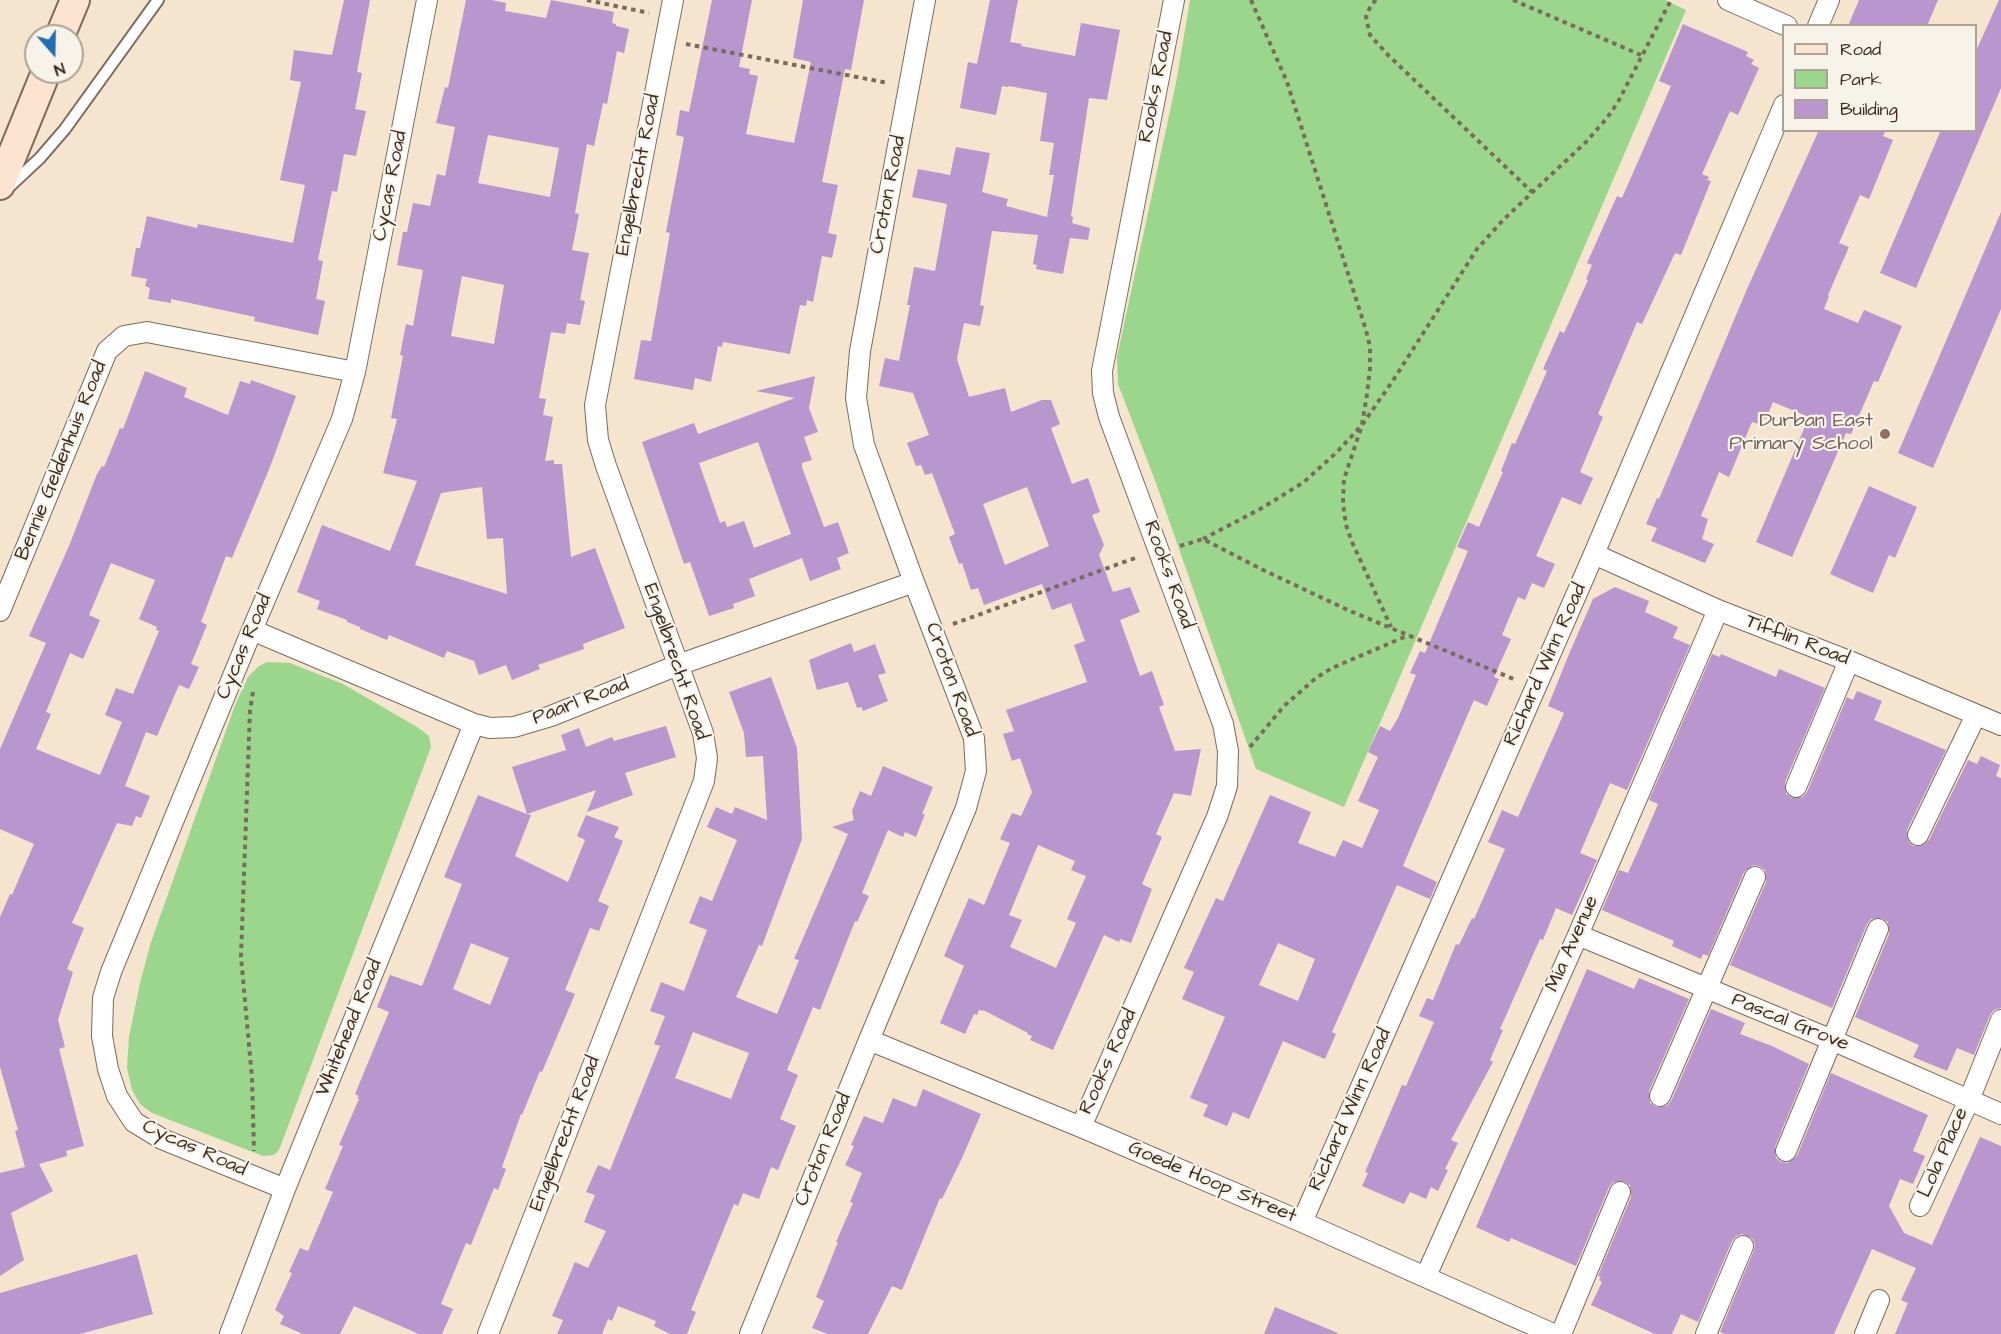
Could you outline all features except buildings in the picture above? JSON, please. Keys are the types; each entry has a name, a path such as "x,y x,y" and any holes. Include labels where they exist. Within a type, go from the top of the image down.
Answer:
{"street":[{"path":"65,24 75,0"},
{"name":"Cycas Road","path":"285,1189 162,1139 134,1122 117,1096 108,1069 102,1036 103,998 111,972 252,630 342,419 356,372 427,0"},
{"name":"Croton Road","path":"750,1334 966,808 976,771 974,738 864,445 856,398 860,351 925,0"},
{"name":"Rooks Road","path":"1081,1127 1217,817 1227,786 1228,751 1223,724 1109,417 1103,393 1102,371 1174,0"},
{"path":"1728,0 1782,24"},
{"path":"1819,24 1829,0"},
{"name":"Engelbrecht Road","path":"488,1334 705,781 707,758 703,733 603,457 598,440 595,405 672,9"},
{"path":"0,185 41,84"},
{"name":"Richard Winn Road","path":"1302,1222 1594,554 1782,110"},
{"name":"Bennie Geldenhuis Road","path":"0,610 107,351 124,336 147,332 356,372"},
{"name":"Tifflin Road","path":"1594,554 1718,610 1849,661 2001,725"},
{"name":"Paarl Road","path":"252,630 474,724 490,728 514,727 551,716 678,665 914,582"},
{"name":"Mia Avenue","path":"1426,1276 1578,935 1718,610"},
{"path":"1796,787 1849,661"},
{"path":"1918,835 1976,715"},
{"name":"Whitehead Road","path":"230,1334 285,1189 474,724"},
{"path":"1660,1096 1755,877"},
{"path":"1786,1151 1878,929"},
{"name":"Pascal Grove","path":"1578,935 1833,1040 2001,1114"},
{"name":"Lola Place","path":"1920,1206 1969,1100 2001,1020"},
{"name":"Goede Hoop Street","path":"869,1040 1081,1127 1426,1276 1553,1334"},
{"path":"1561,1334 1620,1192"},
{"path":"1706,1334 1743,1246"},
{"path":"1865,1334 1879,1300"}],"lane":[{"path":"0,195 40,158 65,129 158,0"}],"path":[{"path":"587,0 672,9"},
{"path":"1251,0 1287,82 1370,347 1370,369 1362,425 1344,479 1345,514 1352,542 1391,627"},
{"path":"1376,0 1366,17 1370,35 1388,55 1532,192"},
{"path":"1513,0 1641,55"},
{"path":"933,632 1130,559 1160,553 1203,539 1262,508 1304,482 1362,425 1477,249 1532,192 1586,142 1607,118 1618,102 1671,0"},
{"path":"666,40 909,87"},
{"path":"1203,539 1288,582 1535,688"},
{"path":"1228,773 1284,706 1316,678 1332,668 1410,634"},
{"path":"254,1176 252,1078 241,957 250,710 255,683"}],"green space":[{"path":"1190,0 1665,0 1686,10 1344,807 1256,769 1156,483 1118,384 1117,357 1176,83"},
{"path":"267,662 290,663 343,684 417,727 429,736 431,747 279,1150 274,1155 263,1156 152,1113 140,1104 132,1090 127,1068 129,1037 151,942 235,705 248,677 259,666"}],"place":[{"name":"Durban East Primary School","path":"1885,434"}]}
